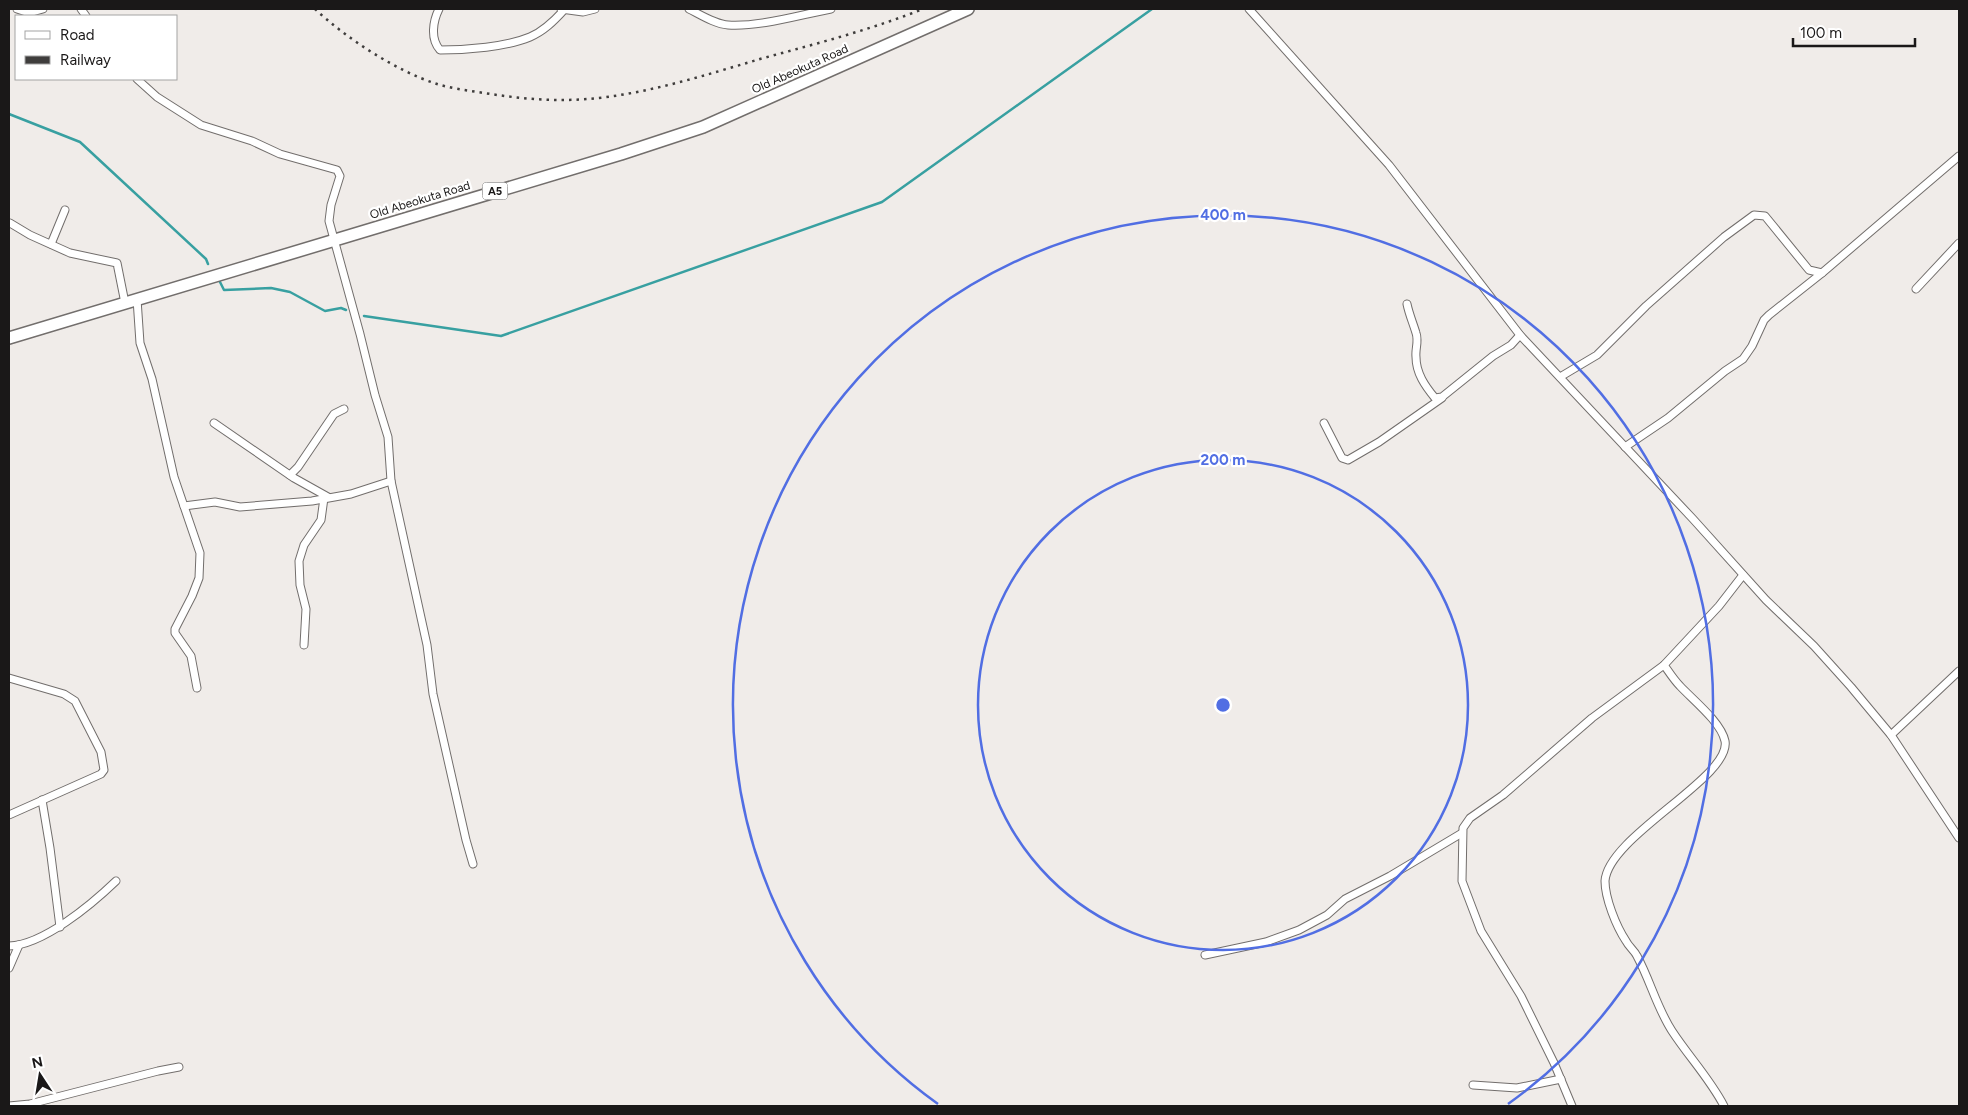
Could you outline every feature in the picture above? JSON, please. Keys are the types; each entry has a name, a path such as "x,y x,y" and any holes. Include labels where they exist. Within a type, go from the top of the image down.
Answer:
{"highway":[{"name":"Old Abeokuta Road","path":"9,338 621,154 703,127 968,9"}],"street":[{"path":"17,9 29,13 43,9"},
{"path":"438,9 433,26 436,42 440,50 495,45 530,37 548,27 562,10 583,12 595,9"},
{"path":"689,9 727,25 770,22 831,9"},
{"path":"1250,9 1389,165 1520,335 1693,518 1743,575 1814,646 1891,735 1959,838"},
{"path":"138,80 157,97 200,125 252,142 280,154 337,170 340,176 329,214 334,241 360,334 374,395 388,437 390,482 427,645 433,694 473,864"},
{"path":"1625,446 1668,418 1725,371 1743,359 1752,346 1764,320 1959,156"},
{"path":"51,244 65,210"},
{"path":"1560,377 1597,355 1646,306 1688,268 1730,232 1754,215 1765,216 1808,270 1822,273"},
{"path":"10,223 70,253 117,262 125,302"},
{"path":"1916,289 1959,243"},
{"path":"137,299 140,343 152,379 174,477 197,543 200,563 199,578 174,633 191,656 198,688"},
{"path":"1407,304 1409,315 1417,334 1416,356 1423,382 1435,398 1442,398"},
{"path":"1324,423 1342,458 1348,460 1379,442 1442,398 1520,335"},
{"path":"290,475 298,467 334,414 344,409"},
{"path":"214,423 326,498"},
{"path":"184,506 215,502 240,506 312,501 351,494 390,482"},
{"path":"304,645 306,609 300,585 299,561 304,545 321,520 326,498"},
{"path":"1572,1106 1521,996 1481,931 1462,881 1463,828 1470,818 1503,794 1592,718 1664,664 1719,606 1743,575"},
{"path":"1664,664 1678,684 1704,710 1722,734 1725,741 1725,750 1722,758 1697,784 1666,810 1613,860 1606,873 1606,888 1612,913 1622,935 1637,955 1672,1030 1724,1106"},
{"path":"1891,735 1959,671"},
{"path":"9,678 64,694 75,702 101,752 103,772 9,815"},
{"path":"42,800 60,928"},
{"path":"1205,955 1266,942 1299,930 1327,915 1345,899 1390,876 1462,833"},
{"path":"9,946 20,945 60,928 116,882"},
{"path":"9,968 20,945"},
{"path":"9,1106 30,1104 179,1067"},
{"path":"1472,1085 1516,1088 1561,1079"}],"waterway":[{"path":"364,316 501,336 882,202 1152,9"},
{"path":"9,114 80,142 206,259 208,264"},
{"path":"220,282 224,290 271,288 290,292 325,311 341,308 346,310"}],"railway":[{"path":"315,9 356,42 405,71 421,78 442,85 468,90 546,100 608,97 674,84 883,24 923,9"}]}
